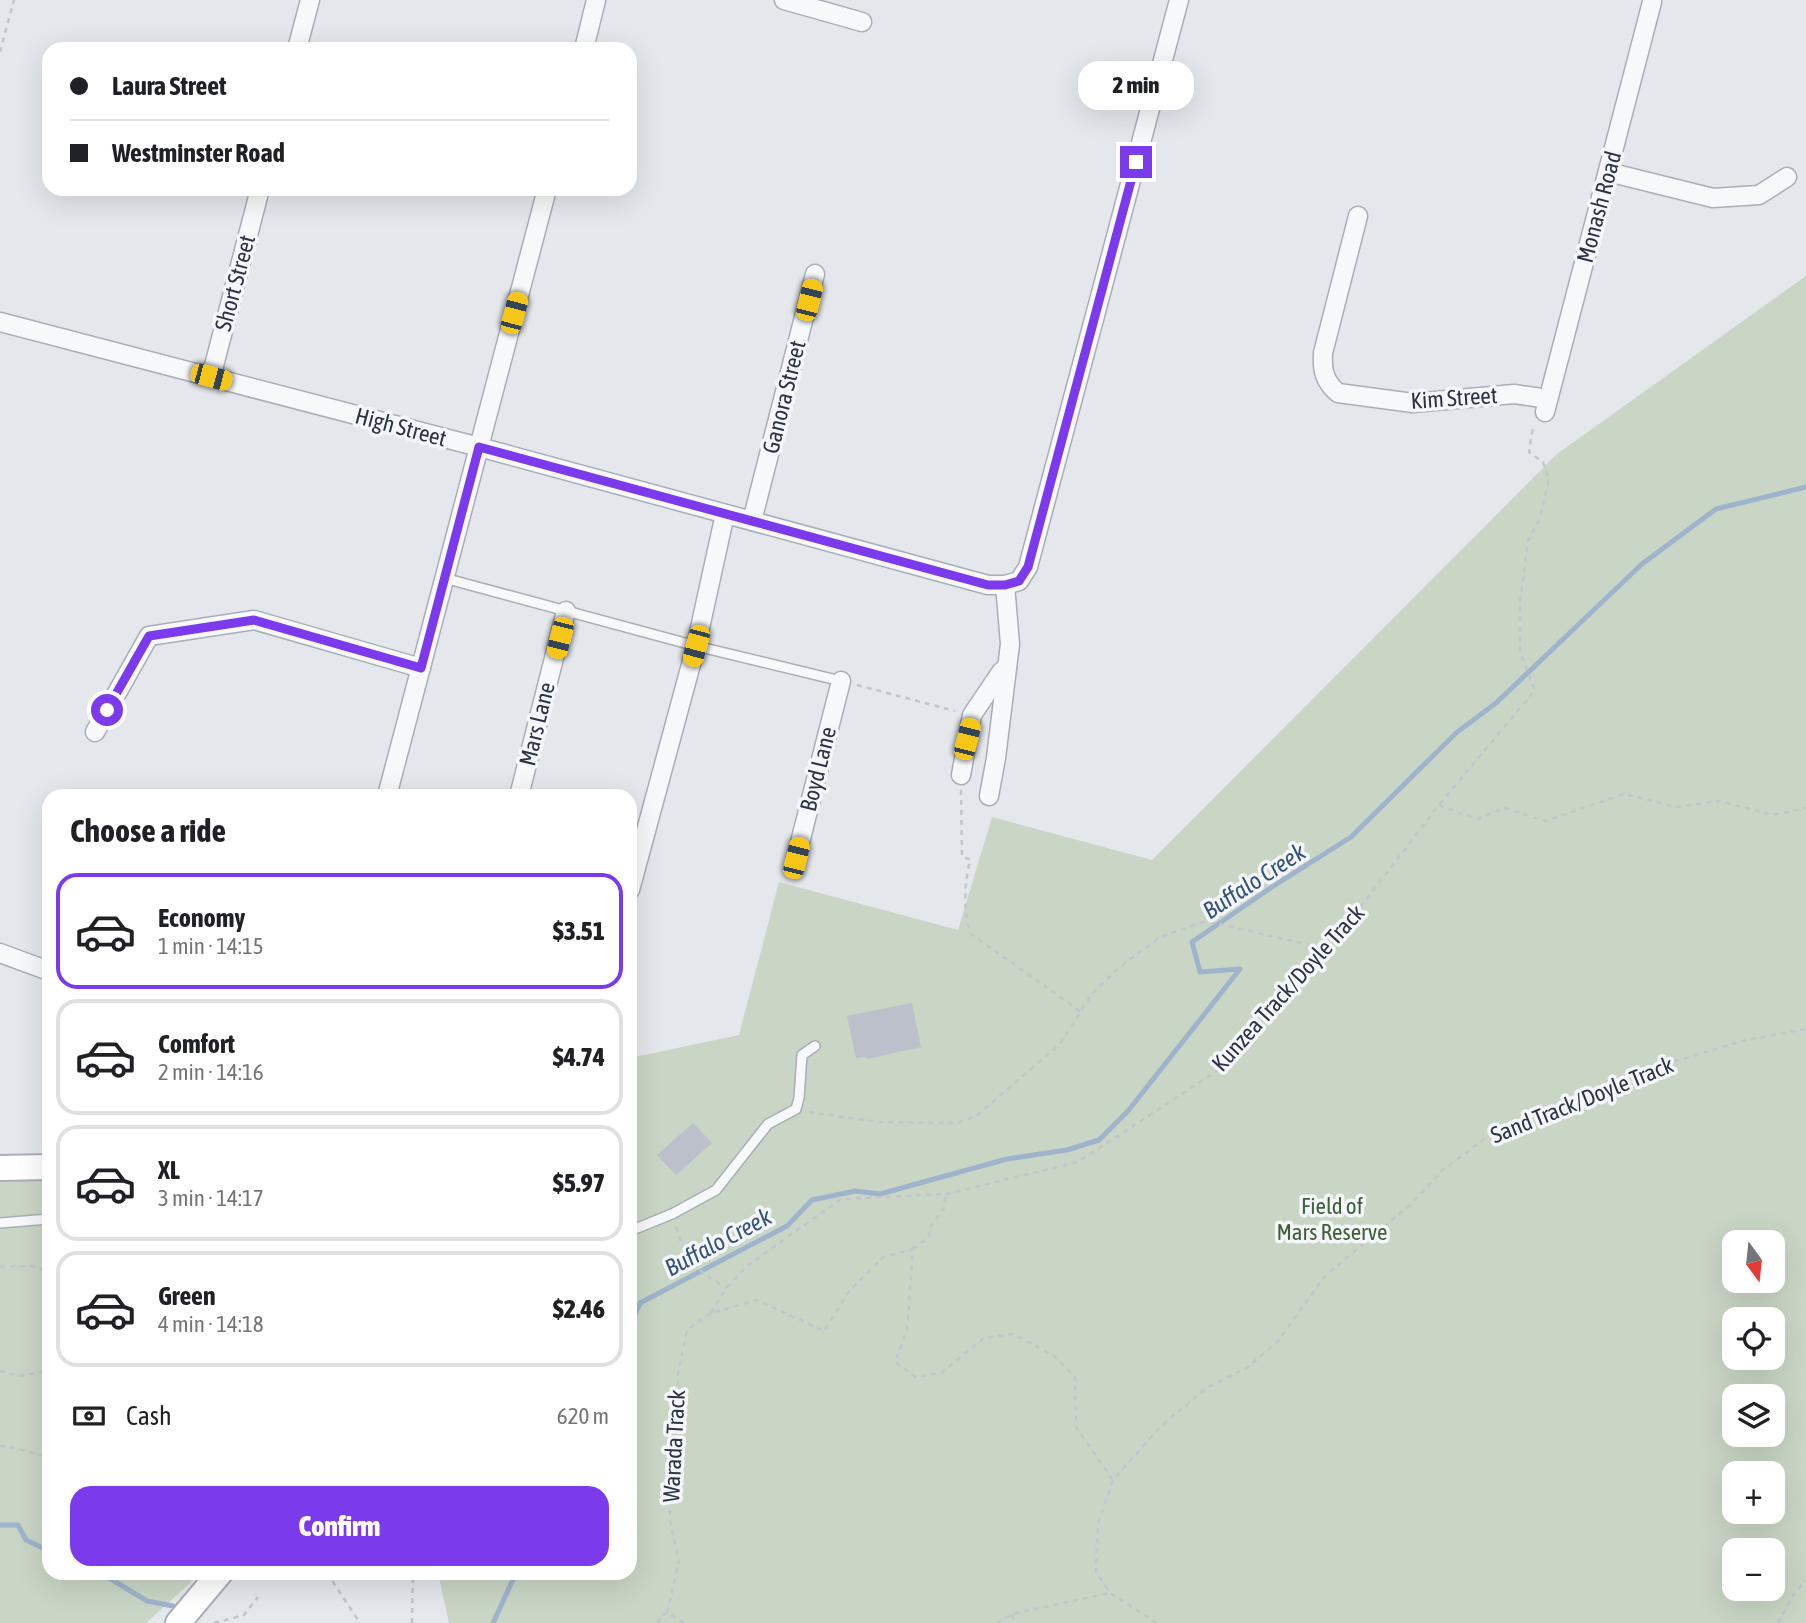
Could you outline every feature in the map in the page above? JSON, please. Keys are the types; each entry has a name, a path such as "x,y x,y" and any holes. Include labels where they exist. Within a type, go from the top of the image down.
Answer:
{"main road":[{"path":"0,1168 42,1167"},
{"path":"178,1623 214,1580"},
{"path":"192,1623 205,1611 229,1580"}],"street":[{"path":"299,42 310,0"},
{"path":"585,42 596,0"},
{"path":"784,0 862,22"},
{"path":"989,796 1010,644 1005,585 1019,581 1028,567 1179,0"},
{"name":"Monash Road","path":"1546,405 1656,1"},
{"path":"1608,172 1713,198 1759,195 1787,177"},
{"name":"Short Street","path":"211,377 258,196"},
{"path":"389,789 545,196"},
{"name":"Kim Street","path":"1358,216 1324,353 1322,369 1329,385 1338,393 1413,403 1514,394 1546,405"},
{"name":"Ganora Street","path":"752,521 816,274"},
{"name":"High Street","path":"0,322 479,447 988,585 1005,585"},
{"path":"637,864 696,646 725,514"},
{"name":"Mars Lane","path":"521,789 566,611"},
{"path":"95,732 149,636 254,620 421,668"},
{"path":"961,775 972,715 1007,667"},
{"name":"Boyd Lane","path":"796,858 841,681"},
{"path":"0,953 42,968"}],"lane":[{"path":"444,578 696,646 841,681"},
{"path":"637,1228 716,1191 768,1124 796,1109 802,1055 815,1046"},
{"path":"0,1223 42,1220"}],"path":[{"path":"0,52 14,0"},
{"name":"Kunzea Track/Doyle Track","path":"711,1313 726,1289 747,1266 841,1199 946,1194 1078,1163 1217,1071 1328,949 1439,806 1535,690 1520,652 1520,603 1528,541 1539,520 1549,479 1543,462 1529,452 1533,426 1546,405"},
{"path":"841,681 972,715"},
{"path":"961,775 962,857 970,859 964,894 971,934 1080,1011"},
{"path":"1439,806 1477,819 1505,808 1545,821 1624,794 1676,807 1719,802 1773,815 1806,808"},
{"path":"796,1109 879,1122 957,1123 976,1116 1059,1045 1092,994 1116,970 1160,937 1206,921 1328,949"},
{"name":"Sand Track/Doyle Track","path":"1113,1479 1161,1425 1208,1387 1248,1367 1279,1340 1324,1277 1411,1204 1442,1171 1494,1131 1576,1101 1639,1072 1746,1040 1806,1029"},
{"path":"711,1313 757,1300 824,1331 850,1290 884,1257 913,1249 929,1237 929,1229 944,1208 946,1194"},
{"path":"672,1214 683,1250 704,1275 726,1289"},
{"path":"913,1249 907,1331 895,1362 916,1377 941,1373 984,1338 1013,1334 1053,1355 1075,1377 1076,1427 1113,1479 1098,1522 1096,1572 1110,1592 1157,1623"},
{"path":"0,1267 32,1266 42,1270"},
{"name":"Warada Track","path":"667,1613 679,1561 670,1520 668,1480 677,1424 678,1374 687,1330 711,1313"},
{"path":"0,1371 18,1376 42,1372"},
{"path":"0,1446 42,1456"},
{"path":"331,1580 359,1623"},
{"path":"412,1623 413,1580"},
{"path":"1779,1623 1794,1594 1806,1580"},
{"path":"997,1623 1012,1614 1110,1592"},
{"path":"214,1623 244,1615 258,1597"},
{"path":"658,1623 660,1616 667,1613 684,1623"},
{"path":"1012,1614 1014,1623"}],"green space":[{"name":"Field of Mars Reserve","path":"1806,276 1806,1623 449,1623 440,1580 637,1580 637,1057 739,1035 779,882 958,930 992,817 1152,860 1557,454"},
{"path":"42,1178 42,1580 192,1580 146,1623 0,1623 0,1180"}],"building":[{"path":"912,1003 921,1047 867,1059 856,1058 847,1016"},
{"path":"693,1123 712,1143 676,1175 657,1155"}],"waterway":[{"name":"Buffalo Creek","path":"637,1310 640,1303 787,1226 812,1200 855,1191 880,1194 1007,1159 1067,1150 1099,1140 1128,1111 1240,969 1200,972 1192,942 1351,837 1456,733 1496,703 1642,564 1716,509 1806,487"},
{"name":"Buffalo Creek","path":"0,1525 18,1525 26,1540 42,1548"},
{"name":"Buffalo Creek","path":"112,1580 147,1601 173,1606"},
{"name":"Buffalo Creek","path":"493,1623 513,1580"}],"route":[{"path":"107,710 149,636 254,620 421,668 479,447 988,585 1005,585 1019,581 1028,567 1136,162"}]}
